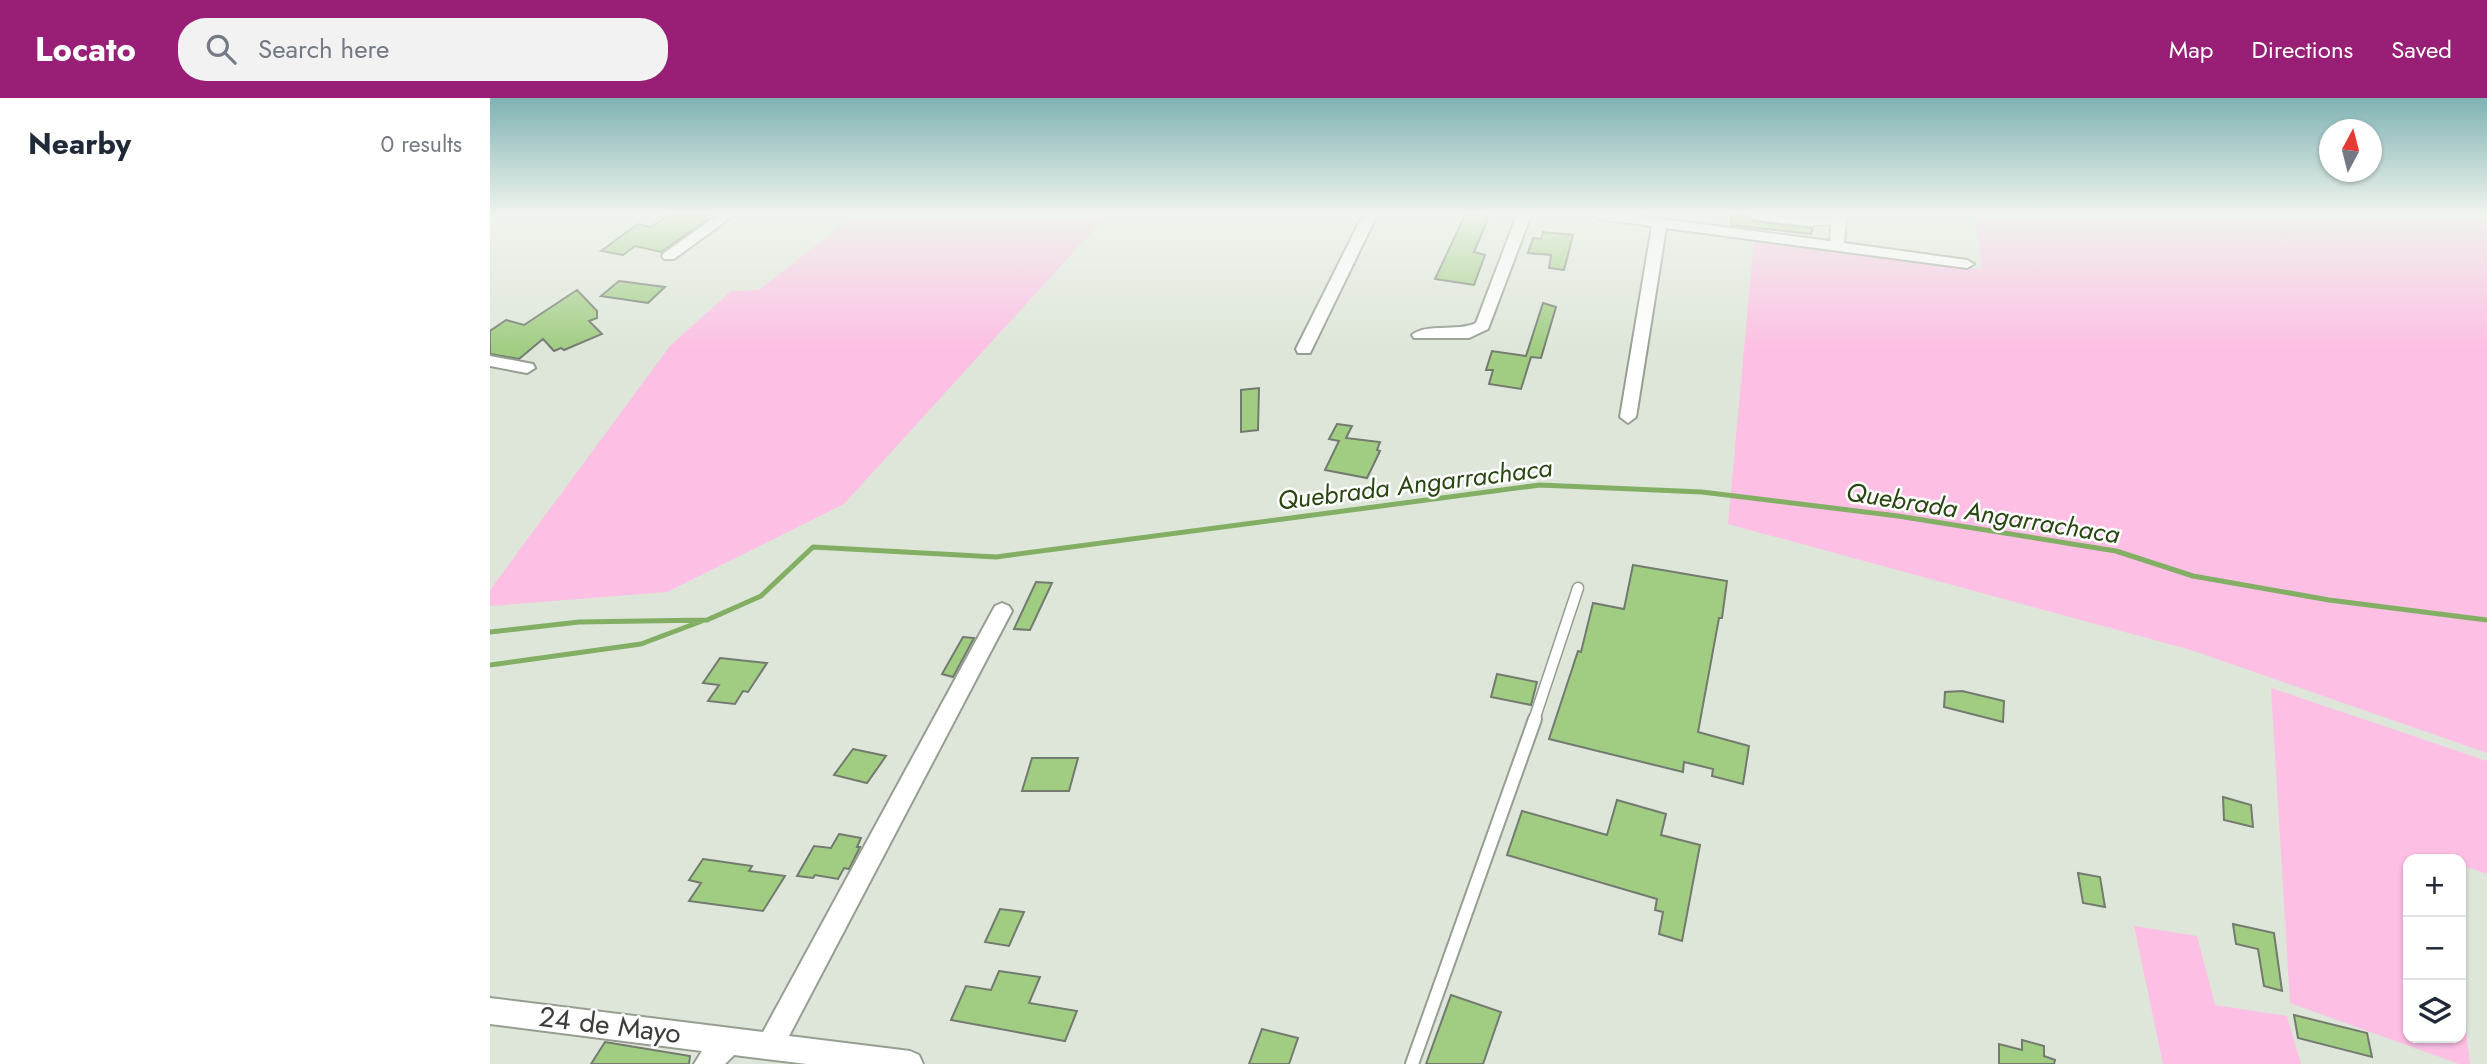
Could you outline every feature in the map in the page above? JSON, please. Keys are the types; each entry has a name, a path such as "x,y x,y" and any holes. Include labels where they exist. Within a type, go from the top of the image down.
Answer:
{"street":[{"path":"1304,349 1348,260"},
{"path":"1420,335 1469,333 1483,326 1507,260"},
{"path":"1628,417 1654,260"},
{"path":"1939,260 1968,264"},
{"path":"490,361 527,368"},
{"path":"770,1046 1002,611"},
{"name":"24 de Mayo","path":"490,1011 910,1064"},
{"name":"24 de Mayo","path":"707,1064 730,1040"}],"lane":[{"path":"1412,1064 1510,793 1578,588"}],"shaded area":[{"path":"797,260 1066,260 844,504 667,592 490,606 490,590 670,346 731,291 759,290"},
{"path":"1752,260 1909,260 1982,269 1981,260 2487,260 2487,753 2191,650 1728,524"},
{"path":"2271,688 2487,761 2487,874 2466,867 2466,854 2403,854 2403,1043 2466,1043 2466,1032 2470,1064 2459,1064 2290,1003"},
{"path":"2134,926 2197,936 2215,1005 2287,1016 2301,1064 2163,1064"}],"building":[{"path":"1444,260 1483,260 1474,285 1435,279"},
{"path":"1550,260 1567,260 1564,270 1549,268"},
{"path":"619,281 665,287 648,303 601,296"},
{"path":"577,290 597,311 597,318 589,321 602,334 564,350 561,348 554,351 543,339 519,359 490,354 490,331 506,320 524,325"},
{"path":"1543,303 1556,307 1541,358 1531,357 1521,389 1489,384 1493,370 1486,370 1492,351 1526,356"},
{"path":"1259,388 1258,430 1241,432 1241,390"},
{"path":"1337,424 1352,426 1346,438 1380,442 1377,450 1380,451 1367,478 1325,470 1339,441 1329,439"},
{"path":"1633,565 1727,581 1698,732 1749,746 1743,784 1712,776 1713,769 1684,762 1683,772 1549,739 1578,651 1581,652 1593,603 1624,609"},
{"path":"1036,582 1052,583 1030,630 1014,629"},
{"path":"963,637 974,638 953,677 942,674"},
{"path":"720,658 767,663 748,692 743,691 735,704 708,701 719,685 703,683"},
{"path":"1497,674 1537,682 1531,705 1491,697"},
{"path":"1962,691 2004,701 2003,722 1944,707 1945,692"},
{"path":"853,749 886,756 867,783 834,775"},
{"path":"1032,758 1078,758 1069,791 1022,791"},
{"path":"2223,797 2251,805 2253,827 2224,820"},
{"path":"1617,800 1666,814 1661,835 1700,845 1682,941 1659,934 1663,912 1655,910 1657,899 1507,855 1522,811 1607,835"},
{"path":"839,834 861,838 857,847 860,847 849,869 844,868 838,879 815,875 813,878 797,876 814,846 831,848"},
{"path":"703,859 752,866 749,871 785,876 763,911 689,901 701,883 689,880"},
{"path":"2078,873 2100,877 2105,907 2083,903"},
{"path":"1000,909 1024,912 1009,946 985,942"},
{"path":"2233,924 2274,933 2282,991 2264,986 2258,949 2236,944"},
{"path":"999,971 1040,977 1029,1003 1077,1011 1065,1041 951,1020 966,986 991,990"},
{"path":"1451,995 1501,1012 1483,1064 1426,1064"},
{"path":"2294,1015 2367,1033 2372,1057 2298,1038"},
{"path":"1262,1029 1298,1038 1289,1064 1249,1064"},
{"path":"2022,1040 2044,1046 2044,1056 2055,1060 2054,1064 1999,1064 1999,1044 2022,1050"},
{"path":"605,1042 690,1056 689,1064 591,1064"}],"waterway":[{"name":"Quebrada Angarrachaca","path":"490,632 579,622 707,620 761,596 813,547 996,557 1540,485 1702,492 1898,516 2116,551 2193,576 2329,600 2487,620"},
{"path":"490,665 641,644 702,621"}]}
